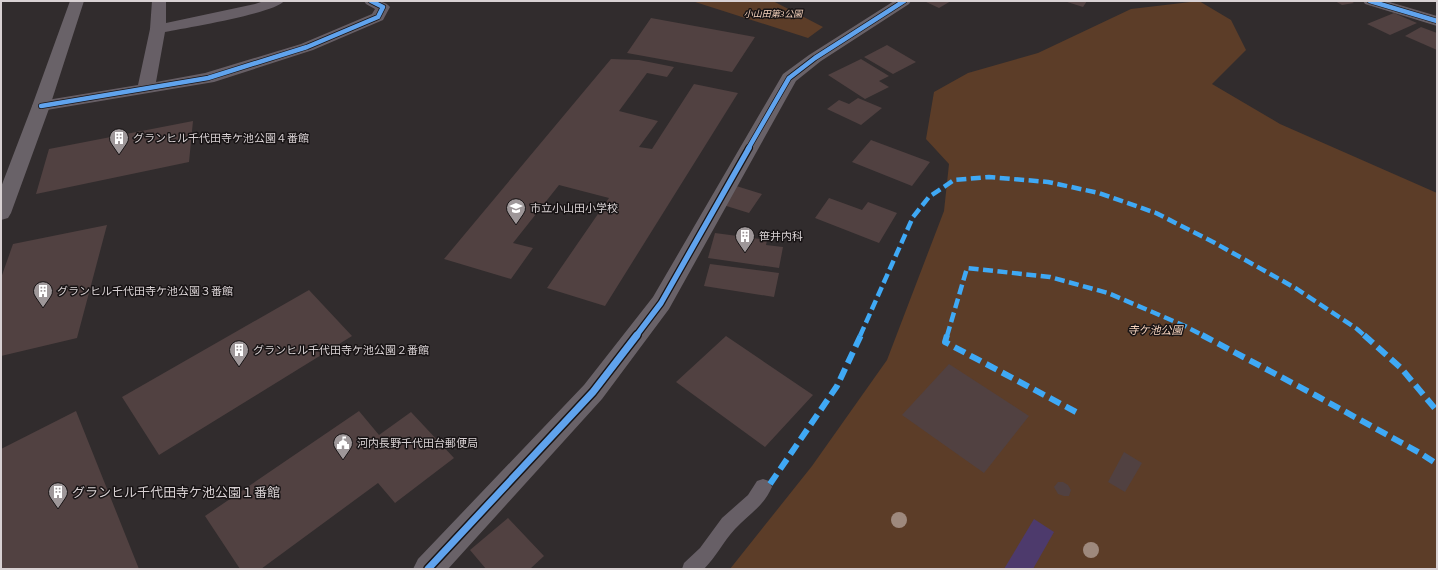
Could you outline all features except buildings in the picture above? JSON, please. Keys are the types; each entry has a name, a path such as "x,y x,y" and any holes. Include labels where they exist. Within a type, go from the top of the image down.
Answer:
{"street":[{"path":"1,213 41,106 77,1"},
{"path":"146,87 158,29 159,1"},
{"path":"158,29 259,8 277,1"},
{"path":"41,106 146,87 208,78 307,46 378,17 383,7 371,1"},
{"path":"432,568 593,392 661,303 789,78 815,58 904,1"},
{"path":"1370,1 1437,21"}],"lane":[{"path":"692,569 706,554 728,524 754,501 763,487"}],"green space":[{"name":"小山田第3公園","path":"692,1 773,1 823,27 808,38"},
{"name":"寺ケ池公園","path":"1199,1 1231,20 1246,50 1212,84 1280,124 1437,193 1437,569 730,569 812,466 887,360 944,211 949,164 926,139 934,92 968,73 1038,53 1131,9"}],"shaded area":[{"path":"1034,519 1054,532 1033,569 1004,569"}],"marked path":[{"path":"770,484 837,386 896,258 913,217 929,197 954,180 989,177 1048,182 1099,193 1156,213 1215,243 1297,289 1357,329 1401,368 1437,411"},
{"path":"1076,412 945,342 967,268 1050,277 1108,293 1185,326 1315,395 1420,453 1437,464"}],"cycle path":[{"path":"41,106 208,78 307,47 378,17 383,7 371,1"},
{"path":"428,569 593,392 661,303 789,78 815,58 904,1"},
{"path":"1370,1 1437,21"}],"place":[{"name":"グランヒル千代田寺ケ池公園４番館","path":"119,155"},
{"name":"市立小山田小学校","path":"516,225"},
{"name":"笹井内科","path":"745,253"},
{"name":"グランヒル千代田寺ケ池公園３番館","path":"43,308"},
{"name":"グランヒル千代田寺ケ池公園２番館","path":"239,367"},
{"name":"河内長野千代田台郵便局","path":"343,460"},
{"name":"グランヒル千代田寺ケ池公園１番館","path":"58,509"}]}
